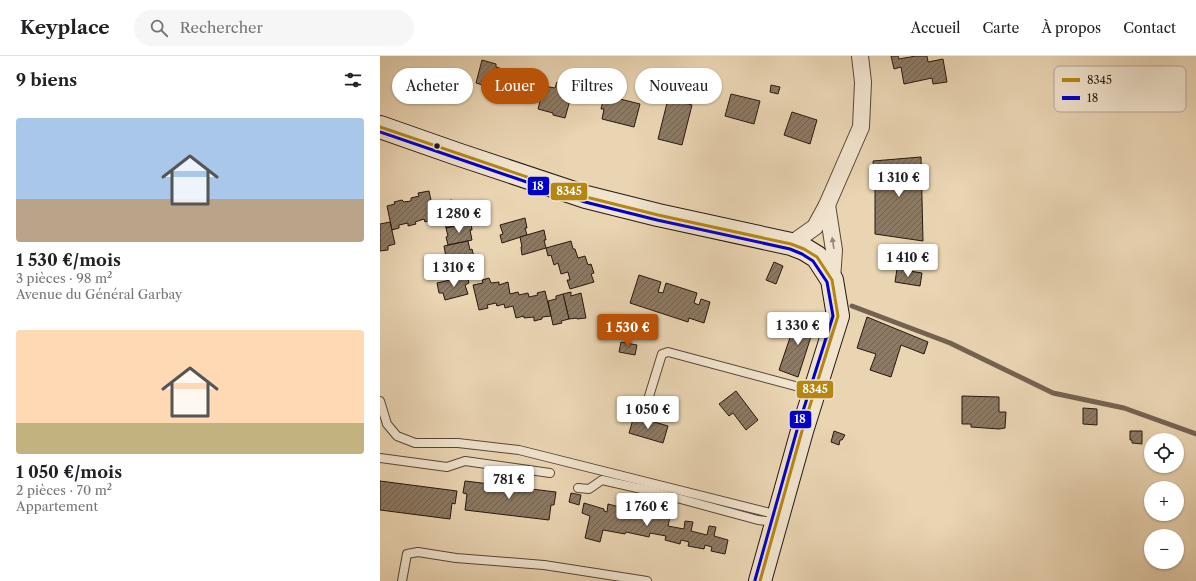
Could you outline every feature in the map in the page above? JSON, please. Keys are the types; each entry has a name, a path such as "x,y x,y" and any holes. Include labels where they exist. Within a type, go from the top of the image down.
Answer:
{"main road":[{"path":"380,127 586,197 658,215 791,244 804,249 817,257 832,280 838,316 814,392 760,581"}],"street":[{"path":"791,244 815,227 827,205 861,127 862,82 860,56"},
{"path":"827,205 834,250 832,280"}],"lane":[{"path":"646,406 662,354 668,352 814,392"},
{"path":"380,400 388,424 397,436 415,443 458,443 519,450 777,519"},
{"path":"380,458 447,467 465,461 550,473"},
{"path":"578,488 589,489 602,480 655,492 758,520 777,519"},
{"path":"402,581 407,554 418,552 456,558 544,565 647,581"}],"building":[{"path":"891,56 898,56 899,59 927,56 928,62 943,59 947,82 933,84 932,78 904,84 901,67 894,69"},
{"path":"482,60 496,64 496,67 499,68 481,68 481,85 476,83"},
{"path":"557,82 557,104 569,104 565,118 538,109 539,104 549,104 549,87 555,88"},
{"path":"771,85 780,87 778,94 770,92"},
{"path":"731,94 760,101 754,124 725,116"},
{"path":"627,101 635,104 640,104 634,127 602,119 604,109 601,109 602,104 627,104"},
{"path":"667,104 692,105 682,145 658,139"},
{"path":"792,112 817,120 810,144 784,135"},
{"path":"921,157 923,241 875,234 875,185 873,161"},
{"path":"429,191 435,219 425,222 424,219 415,222 416,224 408,226 408,223 399,225 399,228 392,230 387,206 402,200 404,202 411,201 411,198 419,196 418,193"},
{"path":"452,200 455,214 435,219 432,204"},
{"path":"467,204 473,222 446,228 444,218 457,214 455,207"},
{"path":"525,218 527,235 502,243 500,235 503,234 500,225"},
{"path":"390,222 395,244 388,246 388,250 380,251 380,224"},
{"path":"471,223 472,230 470,230 472,240 448,245 446,228"},
{"path":"544,230 546,248 522,255 520,237"},
{"path":"468,241 470,250 472,249 474,257 447,263 444,246"},
{"path":"571,241 578,258 585,256 588,265 591,264 594,273 591,274 594,282 570,289 567,280 570,280 568,272 561,274 558,263 554,265 551,255 548,256 546,248"},
{"path":"474,257 475,265 473,266 475,274 451,280 447,263"},
{"path":"774,262 783,266 776,284 766,280"},
{"path":"897,269 922,273 920,286 895,282"},
{"path":"639,275 661,282 658,292 663,293 666,283 697,293 694,303 699,305 701,299 710,302 704,323 689,318 688,322 630,303"},
{"path":"467,276 469,283 465,285 468,294 445,300 443,293 439,293 437,283"},
{"path":"489,278 491,283 499,282 499,285 508,282 510,294 518,292 519,295 528,293 529,297 538,295 537,293 545,291 551,316 542,317 542,319 534,321 534,317 524,318 524,316 516,318 513,306 505,308 504,304 497,306 496,303 487,305 488,308 479,310 473,285 483,283 482,280"},
{"path":"571,292 571,296 581,293 586,318 569,319 563,294"},
{"path":"563,294 569,319 561,321 562,323 553,325 548,301 556,299 556,296"},
{"path":"798,314 816,321 798,377 779,370"},
{"path":"867,317 928,342 924,354 901,345 891,377 870,370 876,354 857,348"},
{"path":"621,342 637,345 635,355 619,352"},
{"path":"736,391 758,420 746,430 733,413 729,416 719,404"},
{"path":"962,396 999,397 999,412 1006,412 1005,428 971,427 971,424 962,424"},
{"path":"1083,408 1097,409 1097,425 1083,424"},
{"path":"634,416 668,426 663,443 629,433"},
{"path":"834,431 845,435 842,440 840,440 839,445 831,442"},
{"path":"1130,431 1142,431 1142,444 1132,443 1132,440 1130,440"},
{"path":"380,481 457,491 455,504 452,503 450,519 380,510"},
{"path":"465,481 556,492 554,505 551,505 549,520 465,510 467,494 463,493"},
{"path":"571,493 581,495 579,505 569,502"},
{"path":"584,503 604,509 604,511 607,512 608,504 670,517 668,526 684,529 685,521 693,522 691,531 707,535 709,526 716,527 714,536 728,540 725,554 711,551 712,547 705,545 704,549 688,546 689,542 681,540 680,544 665,540 666,536 650,533 649,537 626,532 625,534 603,530 600,542 585,538 590,516 582,513"}],"waterway":[{"path":"852,306 950,343 1053,393 1124,408 1196,434"}],"transit line":[{"name":"8345","path":"380,127 586,197 658,215 791,244 804,249 817,257 832,280 838,316 802,431 760,581"},
{"name":"18","path":"380,132 585,202 657,220 790,249 813,261 827,282 833,316 797,430 755,580"}]}
